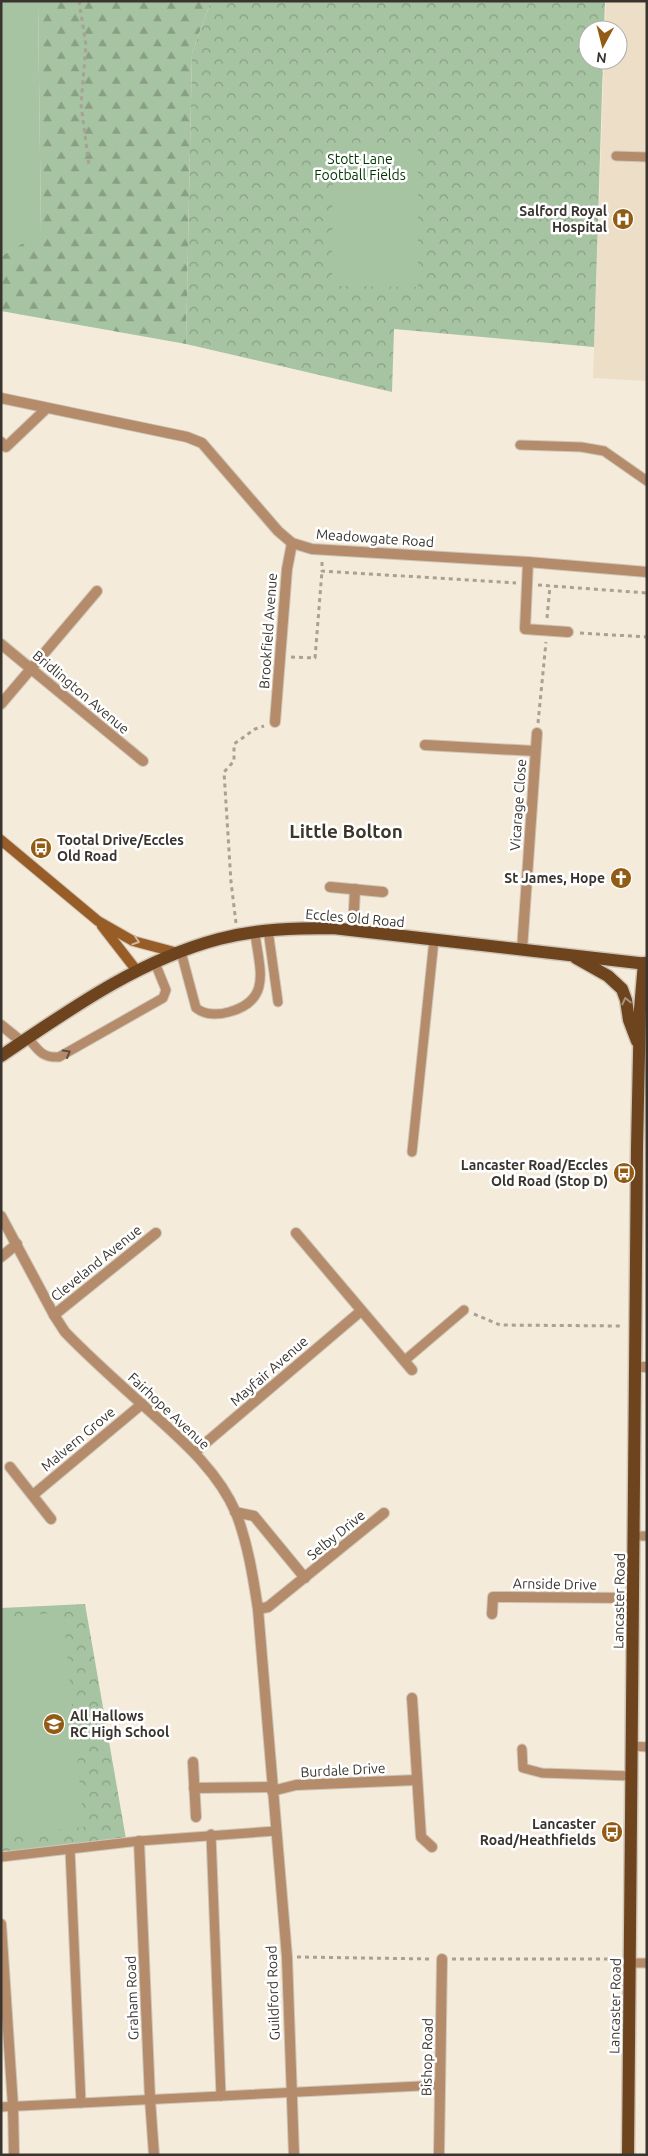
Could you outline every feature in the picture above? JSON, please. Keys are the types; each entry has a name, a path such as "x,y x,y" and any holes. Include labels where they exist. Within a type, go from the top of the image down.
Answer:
{"main road":[{"name":"Eccles Old Road","path":"1,1056 83,1002 137,971 179,952 220,939 268,930 333,928 645,964"},
{"name":"Lancaster Road","path":"572,956 608,976 622,989 629,1020 639,1048"},
{"name":"Lancaster Road","path":"628,2155 634,1598 641,1536 642,1367 637,1326 639,1048 645,964"}],"street":[{"name":"Meadowgate Road","path":"1,398 187,437 202,443 278,531 292,543 312,549 528,562 647,572"},
{"path":"1,442 6,447 47,408"},
{"name":"Brookfield Avenue","path":"275,722 286,569 292,543"},
{"path":"528,562 525,629 568,632"},
{"path":"1,704 97,591"},
{"name":"Bridlington Avenue","path":"1,644 143,761"},
{"name":"Vicarage Close","path":"522,950 535,751 538,733"},
{"name":"Vicarage Close","path":"425,745 535,751"},
{"path":"1,840 98,921 133,941 179,952"},
{"path":"330,887 383,892"},
{"path":"353,930 356,889"},
{"path":"98,921 137,971"},
{"path":"1,1025 25,1040"},
{"name":"Fairhope Avenue","path":"1,1216 65,1332 195,1452 219,1484 235,1512 253,1573 258,1609 276,1831"},
{"path":"296,1233 412,1370"},
{"name":"Cleveland Avenue","path":"54,1315 156,1234"},
{"path":"1,1257 17,1244"},
{"name":"Mayfair Avenue","path":"195,1452 361,1310"},
{"name":"Malvern Grove","path":"33,1495 142,1404"},
{"path":"10,1466 51,1519"},
{"name":"Selby Drive","path":"235,1512 254,1516 305,1578"},
{"name":"Selby Drive","path":"258,1609 268,1607 384,1513"},
{"name":"Arnside Drive","path":"492,1614 493,1597 634,1598"},
{"path":"412,1698 420,1837 432,1847"},
{"path":"193,1762 196,1817"},
{"name":"Burdale Drive","path":"194,1788 272,1789 296,1785 416,1780"},
{"name":"Guildford Road","path":"276,1831 287,1957 290,2094 294,2155"},
{"name":"Graham Road","path":"139,1841 154,2155"},
{"path":"1,1924 13,2106 14,2155"},
{"name":"Bishop Road","path":"438,2155 442,1960"}],"lane":[{"path":"616,156 647,157"},
{"path":"520,445 581,447 604,451 647,481"},
{"path":"268,930 278,1002"},
{"path":"179,952 196,1008 200,1012 211,1014 226,1013 246,1007 259,992 260,981 254,933"},
{"path":"412,1152 434,940"},
{"path":"25,1040 40,1054 48,1058 59,1057 164,998 166,990 155,963"},
{"path":"404,1361 464,1310"},
{"path":"632,1746 647,1747"},
{"path":"522,1749 523,1768 542,1773 632,1776"},
{"path":"1,1857 211,1834 276,1831"},
{"path":"211,1834 221,2096"},
{"path":"70,1849 81,2103"},
{"path":"631,1961 647,1963"},
{"path":"1,2107 440,2086"}],"path":[{"path":"79,1 86,46 81,104 89,166"},
{"path":"280,656 315,658 323,549"},
{"path":"322,570 647,593"},
{"path":"538,733 550,586"},
{"path":"568,632 647,637"},
{"path":"238,936 231,882 224,772 234,761 234,744 255,729 275,722"},
{"path":"464,1310 500,1325 637,1326"},
{"path":"287,1957 631,1961"}],"shaded area":[{"name":"Salford Royal Hospital","path":"606,1 647,1 647,381 593,378 604,70 628,70 628,20 605,20"}],"green space":[{"path":"1,1 38,1 41,233 1,256"},
{"path":"38,1 211,1 192,53 186,344 1,311 1,256 41,232"},
{"name":"Stott Lane Football Fields","path":"211,1 605,1 604,20 578,20 578,70 603,70 594,347 394,329 392,392 186,344 192,53"},
{"path":"333,148 418,149 418,287 332,286"},
{"name":"All Hallows RC High School","path":"85,1604 126,1839 1,1853 1,1608"},
{"name":"All Hallows RC High School","path":"63,1612 84,1827 1,1836 1,1618"}],"place":[{"name":"Salford Royal Hospital","path":"623,219"},
{"name":"Tootal Drive/Eccles Old Road","path":"41,848"},
{"name":"St James, Hope","path":"621,878"},
{"name":"Lancaster Road/Eccles Old Road (Stop D)","path":"624,1173"},
{"name":"All Hallows RC High School","path":"54,1724"},
{"name":"Lancaster Road/Heathfields","path":"612,1832"}],"district":[{"name":"Little Bolton","path":"346,831"}]}
